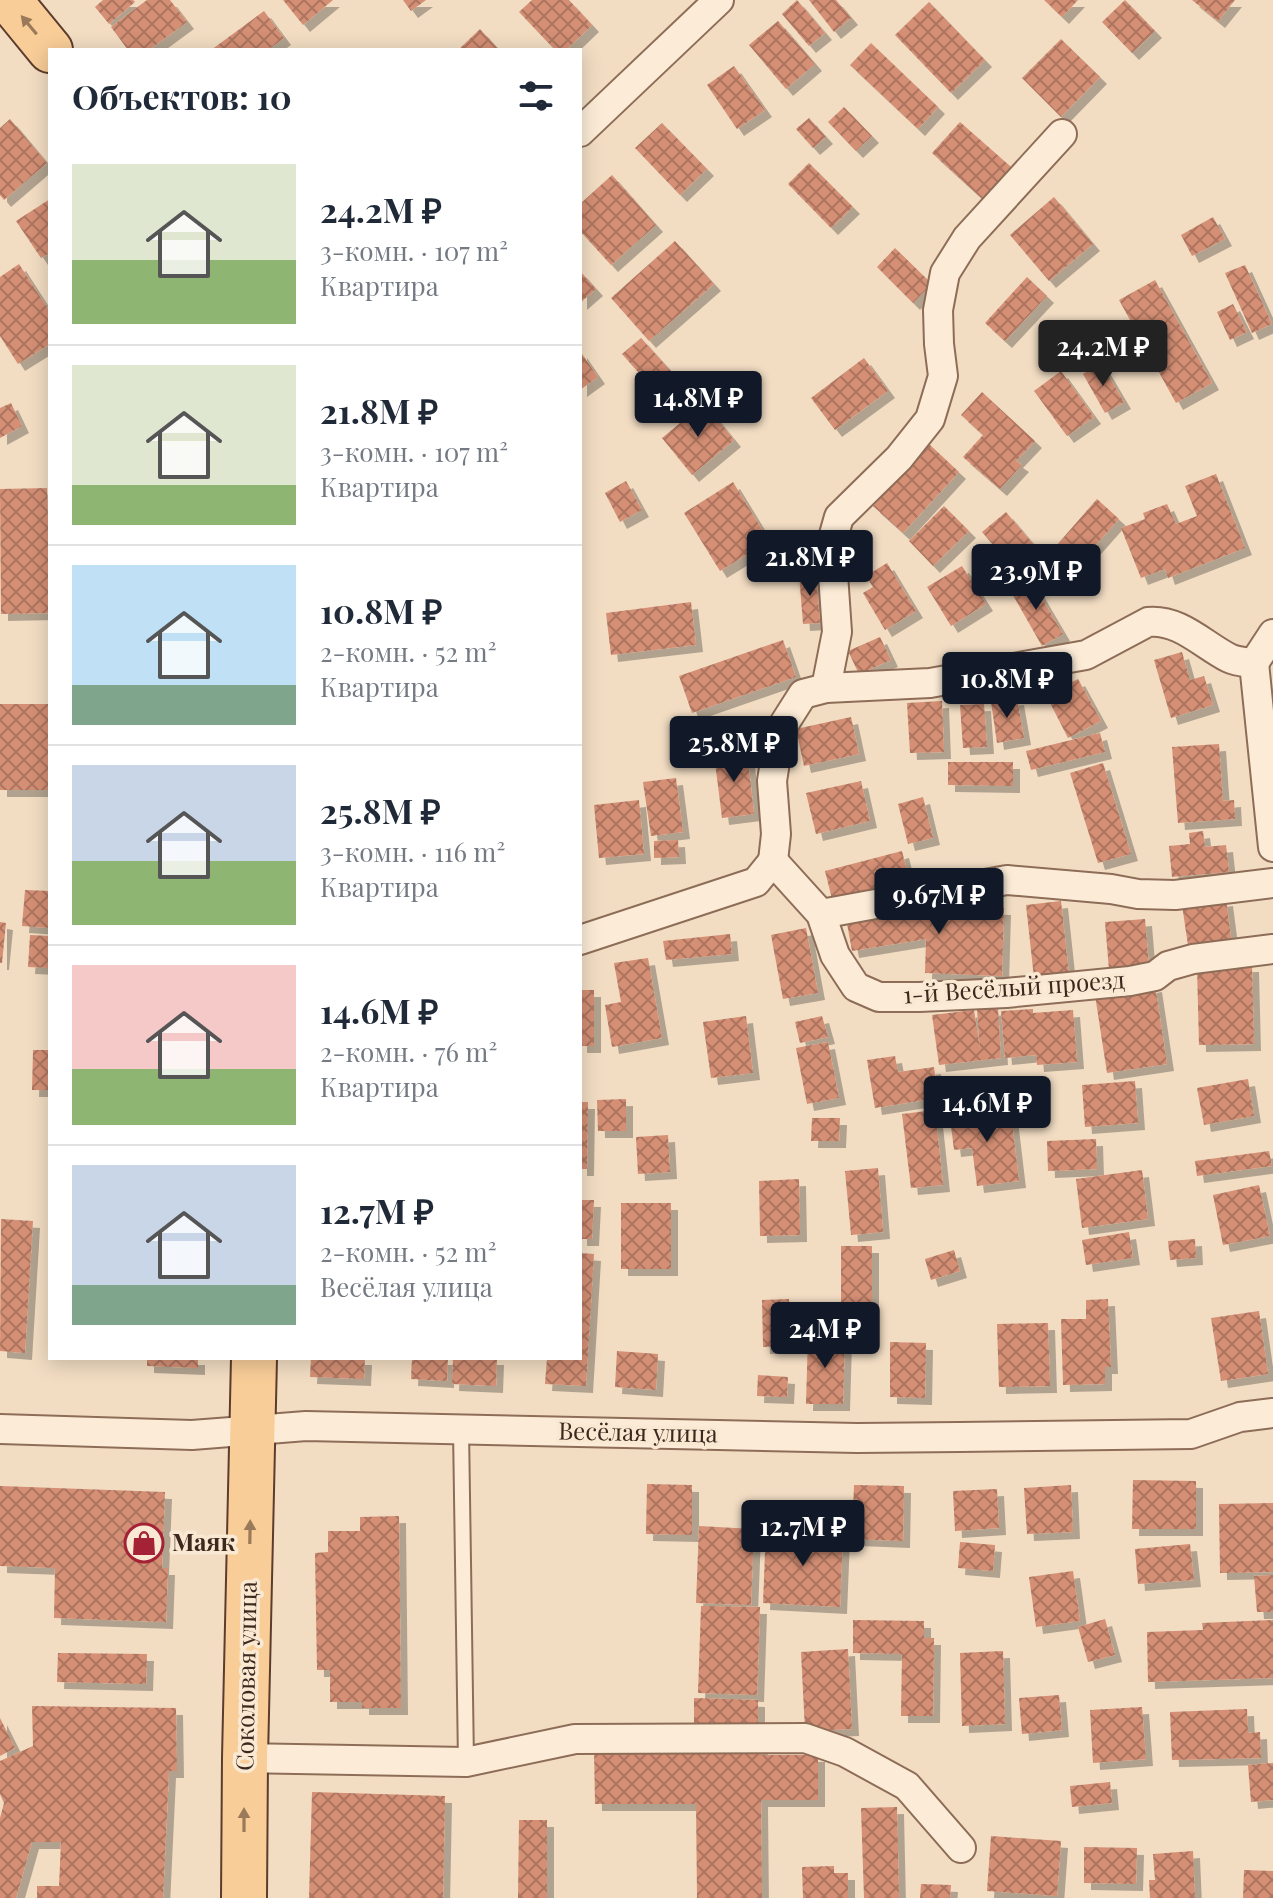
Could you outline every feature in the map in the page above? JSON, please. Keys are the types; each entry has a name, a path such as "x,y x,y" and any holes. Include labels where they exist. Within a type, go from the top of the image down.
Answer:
{"main road":[{"path":"9,0 48,48"},
{"name":"Соколовая улица","path":"244,1898 254,1360"}],"street":[{"path":"582,130 719,0"},
{"path":"826,688 837,632 831,545 839,517 899,458 930,419 943,376 938,310 945,273 967,238 1062,134"},
{"path":"582,939 756,882 773,861 776,834 772,781 777,749 784,724 803,694 826,688 930,683 1086,655 1148,622 1158,621 1188,631 1232,660 1254,663"},
{"path":"1273,634 1254,663 1273,847"},
{"name":"1-й Весёлый проезд","path":"773,861 821,914 835,955 856,987 879,997 1006,993 1130,981 1155,976 1168,966 1193,959 1273,949"},
{"path":"821,914 1007,880 1175,895 1273,883"},
{"name":"Весёлая улица","path":"0,1429 192,1435 306,1426 857,1438 1191,1434 1240,1417 1273,1413"},
{"path":"245,1758 466,1762 575,1739 805,1738 845,1752 907,1786 961,1848"}],"lane":[{"path":"461,1429 466,1762"}],"building":[{"path":"103,0 135,2 109,24 95,7"},
{"path":"147,0 170,0 187,22 152,48 127,48 111,27"},
{"path":"283,0 333,0 303,25"},
{"path":"403,0 426,0 411,11"},
{"path":"532,0 569,0 592,25 568,48 553,48 519,12"},
{"path":"797,0 825,33 809,46 782,14"},
{"path":"809,0 836,0 851,18 834,32"},
{"path":"1044,0 1078,0 1062,17"},
{"path":"1125,0 1155,31 1132,53 1102,22"},
{"path":"1192,0 1235,0 1218,21"},
{"path":"929,2 985,60 951,93 895,35"},
{"path":"264,11 284,38 271,48 214,48"},
{"path":"778,21 815,64 786,89 749,45"},
{"path":"480,29 497,48 460,48"},
{"path":"1061,39 1100,77 1061,117 1022,78"},
{"path":"871,43 938,107 918,129 850,65"},
{"path":"734,66 765,110 737,129 707,85"},
{"path":"844,107 872,136 856,151 828,122"},
{"path":"809,118 826,137 813,148 796,129"},
{"path":"10,119 47,163 4,200 0,195 0,128"},
{"path":"960,122 1018,173 989,205 932,153"},
{"path":"662,123 707,169 680,195 635,148"},
{"path":"809,163 853,207 831,228 788,184"},
{"path":"612,175 656,225 611,265 582,233 582,202"},
{"path":"1054,197 1093,244 1049,281 1010,235"},
{"path":"48,200 48,254 41,258 16,221"},
{"path":"1213,217 1225,239 1192,256 1181,235"},
{"path":"675,241 714,284 649,341 611,298"},
{"path":"895,248 932,284 913,303 877,267"},
{"path":"19,264 48,309 48,345 18,364 0,336 0,277"},
{"path":"1245,265 1272,324 1252,333 1225,273"},
{"path":"582,273 596,289 582,301"},
{"path":"1027,277 1047,296 1005,341 985,323"},
{"path":"1155,280 1212,383 1176,403 1119,300"},
{"path":"1233,304 1247,332 1230,340 1217,312"},
{"path":"641,338 688,390 669,407 622,354"},
{"path":"582,354 598,377 582,389"},
{"path":"864,358 888,391 835,430 811,398"},
{"path":"1101,363 1124,402 1105,413 1083,374"},
{"path":"1061,371 1094,417 1067,436 1034,391"},
{"path":"982,392 1035,441 1016,461 1022,465 1000,489 963,457 983,435 961,415"},
{"path":"11,403 22,426 0,438 0,408"},
{"path":"704,403 734,440 692,475 662,438"},
{"path":"929,444 959,472 903,533 873,506"},
{"path":"1216,474 1245,548 1168,578 1165,569 1141,578 1121,528 1145,519 1143,513 1167,504 1176,524 1197,516 1185,486"},
{"path":"626,481 642,510 620,522 605,493"},
{"path":"733,482 769,541 720,571 684,513"},
{"path":"47,488 48,613 1,614 0,489"},
{"path":"1097,499 1119,519 1071,573 1049,554"},
{"path":"944,506 969,531 933,566 909,541"},
{"path":"1006,512 1039,551 1015,571 982,532"},
{"path":"887,563 916,611 885,630 863,593 873,587 866,576"},
{"path":"962,566 986,604 951,626 927,587"},
{"path":"816,573 820,623 803,624 799,574"},
{"path":"1030,578 1063,634 1042,646 1010,590"},
{"path":"691,602 696,645 611,655 606,613"},
{"path":"880,637 891,660 859,674 848,651"},
{"path":"783,640 796,677 692,713 679,676"},
{"path":"1182,652 1190,680 1204,676 1213,705 1171,718 1154,660"},
{"path":"1078,679 1101,721 1068,738 1046,695"},
{"path":"1017,698 1024,738 997,743 991,702"},
{"path":"942,701 944,752 910,753 907,703"},
{"path":"0,704 48,704 48,790 0,790"},
{"path":"984,704 987,747 963,748 960,705"},
{"path":"851,717 859,754 804,766 796,729"},
{"path":"1100,733 1105,752 1031,770 1026,751"},
{"path":"1219,744 1223,801 1234,800 1235,819 1178,823 1172,747"},
{"path":"747,751 754,814 722,818 714,754"},
{"path":"948,762 1013,762 1013,786 948,785"},
{"path":"1103,763 1131,854 1098,863 1070,773"},
{"path":"676,778 683,832 651,836 643,782"},
{"path":"861,781 870,821 816,834 806,793"},
{"path":"923,797 933,838 908,844 898,804"},
{"path":"639,800 644,854 599,858 594,805"},
{"path":"1203,831 1205,847 1226,845 1229,872 1172,877 1169,846 1190,844 1189,833"},
{"path":"678,840 679,857 654,858 654,841"},
{"path":"902,851 909,879 832,899 825,871"},
{"path":"25,890 48,891 48,928 22,926"},
{"path":"1226,899 1232,945 1189,952 1182,905"},
{"path":"1061,901 1069,975 1034,978 1026,905"},
{"path":"927,905 1004,908 1002,976 925,973 926,939 852,951 846,918"},
{"path":"1145,919 1149,967 1109,970 1105,922"},
{"path":"0,922 6,923 2,963 0,963"},
{"path":"806,928 818,993 783,999 771,935"},
{"path":"730,934 732,954 666,960 663,941"},
{"path":"30,935 48,936 48,968 28,967"},
{"path":"648,958 662,1038 612,1047 605,1005 621,1002 614,963"},
{"path":"1252,965 1254,1044 1199,1045 1197,966"},
{"path":"1155,985 1167,1064 1107,1073 1095,995"},
{"path":"582,990 594,990 594,1046 582,1046"},
{"path":"998,1008 1001,1058 939,1065 932,1015 974,1010 980,1049 977,1010"},
{"path":"1033,1009 1033,1013 1073,1010 1077,1062 1037,1065 1036,1055 1005,1058 1001,1011"},
{"path":"746,1016 753,1073 711,1078 703,1022"},
{"path":"822,1016 828,1037 800,1043 795,1022"},
{"path":"828,1042 839,1098 807,1104 796,1048"},
{"path":"33,1050 48,1050 48,1090 32,1090"},
{"path":"895,1056 898,1072 934,1067 938,1098 875,1108 867,1060"},
{"path":"1248,1079 1254,1116 1204,1125 1197,1088"},
{"path":"1135,1081 1138,1123 1085,1127 1082,1085"},
{"path":"626,1099 626,1131 598,1131 597,1100"},
{"path":"582,1102 588,1102 587,1169 582,1169"},
{"path":"987,1106 988,1117 1011,1114 1019,1181 977,1186 972,1148 954,1150 949,1110"},
{"path":"935,1110 943,1185 911,1188 902,1114"},
{"path":"812,1118 840,1118 839,1141 811,1141"},
{"path":"668,1135 670,1172 638,1174 636,1137"},
{"path":"1096,1139 1097,1169 1048,1171 1047,1141"},
{"path":"1269,1151 1272,1166 1197,1176 1195,1161"},
{"path":"878,1168 883,1232 851,1235 845,1171"},
{"path":"1142,1170 1148,1219 1082,1228 1076,1179"},
{"path":"799,1179 800,1235 760,1236 759,1181"},
{"path":"1259,1185 1270,1236 1223,1245 1213,1195"},
{"path":"582,1200 594,1200 592,1239 582,1239"},
{"path":"621,1203 671,1203 671,1269 621,1269"},
{"path":"1,1219 33,1221 25,1353 0,1351"},
{"path":"1129,1232 1133,1258 1086,1265 1082,1240"},
{"path":"1195,1239 1196,1258 1170,1260 1168,1241"},
{"path":"841,1246 872,1246 872,1311 841,1311"},
{"path":"954,1250 960,1271 931,1280 925,1259"},
{"path":"582,1253 594,1254 586,1386 545,1384 547,1360 582,1360"},
{"path":"789,1299 790,1346 763,1347 762,1300"},
{"path":"1108,1299 1111,1367 1105,1367 1105,1384 1063,1385 1061,1319 1086,1319 1086,1300"},
{"path":"1259,1311 1268,1374 1221,1381 1211,1318"},
{"path":"1048,1323 1050,1386 999,1387 997,1324"},
{"path":"808,1335 845,1336 843,1404 806,1404"},
{"path":"890,1342 926,1343 925,1398 890,1397"},
{"path":"617,1351 658,1354 656,1390 615,1387"},
{"path":"147,1360 198,1360 198,1368 147,1366"},
{"path":"311,1360 365,1360 364,1379 310,1377"},
{"path":"412,1360 448,1360 447,1381 411,1379"},
{"path":"453,1360 497,1360 496,1386 452,1384"},
{"path":"758,1375 788,1377 787,1397 757,1396"},
{"path":"1133,1480 1196,1481 1196,1529 1132,1529"},
{"path":"647,1484 692,1485 692,1535 646,1534"},
{"path":"854,1485 904,1486 903,1541 852,1539"},
{"path":"1071,1485 1073,1532 1027,1534 1024,1488"},
{"path":"0,1486 165,1492 162,1568 168,1568 166,1622 54,1618 55,1568 0,1566"},
{"path":"997,1489 999,1528 955,1531 953,1491"},
{"path":"1273,1503 1273,1572 1220,1573 1219,1504"},
{"path":"399,1516 401,1708 362,1708 362,1702 330,1702 330,1670 317,1670 315,1553 328,1552 328,1531 360,1531 360,1517"},
{"path":"699,1526 754,1529 751,1605 696,1603"},
{"path":"766,1528 843,1532 840,1607 763,1603"},
{"path":"960,1542 995,1545 993,1571 958,1568"},
{"path":"1190,1544 1194,1580 1138,1584 1135,1549"},
{"path":"1073,1571 1080,1621 1036,1627 1029,1577"},
{"path":"1273,1575 1273,1612 1257,1612 1254,1576"},
{"path":"701,1606 760,1607 757,1695 698,1693"},
{"path":"1105,1619 1115,1655 1088,1662 1078,1627"},
{"path":"853,1620 924,1621 924,1638 934,1638 933,1716 901,1716 902,1654 853,1653"},
{"path":"1273,1620 1273,1678 1148,1682 1147,1632 1203,1630 1202,1623"},
{"path":"848,1649 852,1729 805,1731 801,1652"},
{"path":"1003,1651 1005,1724 962,1726 960,1653"},
{"path":"58,1653 147,1654 146,1684 57,1682"},
{"path":"1059,1695 1062,1730 1022,1734 1019,1698"},
{"path":"694,1698 758,1700 758,1730 694,1728"},
{"path":"32,1706 176,1708 177,1771 169,1771 163,1898 37,1898 37,1886 59,1886 61,1842 32,1842 16,1898 0,1898 0,1818 4,1803 0,1794 0,1761 33,1746"},
{"path":"1142,1707 1146,1759 1093,1763 1090,1710"},
{"path":"1247,1709 1248,1733 1260,1732 1261,1758 1172,1760 1170,1712"},
{"path":"0,1718 15,1748 0,1756"},
{"path":"761,1747 761,1755 818,1755 818,1800 761,1800 762,1898 697,1898 696,1804 595,1804 594,1748"},
{"path":"1273,1763 1273,1800 1251,1802 1248,1765"},
{"path":"1110,1782 1112,1803 1072,1807 1070,1786"},
{"path":"312,1792 445,1796 443,1898 309,1898"},
{"path":"897,1807 899,1898 864,1898 861,1808"},
{"path":"519,1820 547,1820 547,1898 518,1898"},
{"path":"991,1836 1061,1841 1057,1896 987,1891"},
{"path":"1084,1847 1137,1848 1136,1884 1084,1883"},
{"path":"1193,1851 1195,1898 1150,1898 1149,1880 1155,1880 1153,1854"},
{"path":"834,1866 834,1873 848,1873 848,1898 803,1898 802,1867"},
{"path":"1244,1870 1273,1871 1273,1898 1243,1898"},
{"path":"921,1884 951,1885 950,1898 920,1898"}],"place":[{"name":"Маяк","path":"144,1543"}]}
